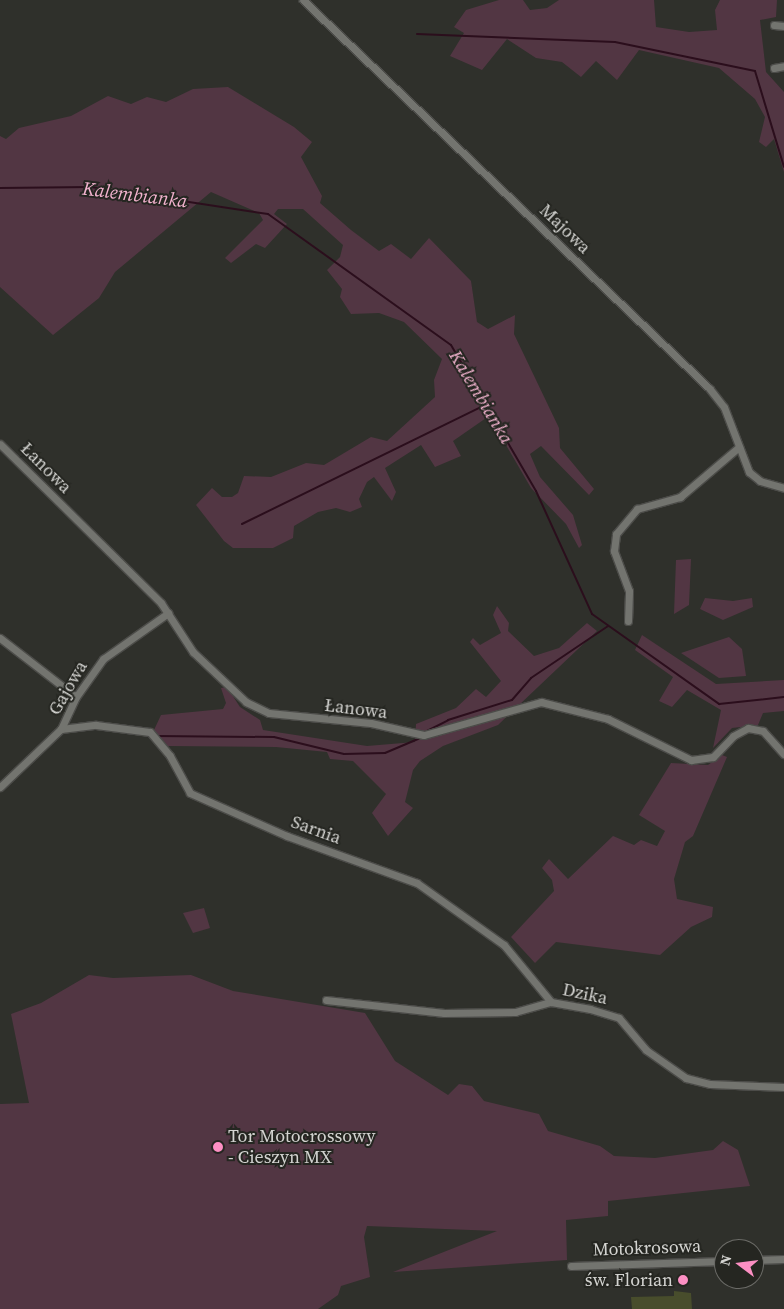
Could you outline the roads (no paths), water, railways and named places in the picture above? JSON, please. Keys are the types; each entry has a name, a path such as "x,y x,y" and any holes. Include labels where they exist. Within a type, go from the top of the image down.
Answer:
{"street":[{"name":"Majowa","path":"303,0 709,388 724,407 739,447 754,478 784,488"},
{"path":"774,25 784,26"},
{"path":"774,68 784,66"},
{"name":"Łanowa","path":"0,444 168,613 199,658 246,702 269,713 371,723 424,735 541,702 608,719 691,760 712,757 733,736 748,728 763,731 784,754"},
{"path":"628,621 628,591 614,551 616,534 637,509 680,497 739,447"},
{"name":"Gajowa","path":"0,787 61,729 76,697 103,659 168,613"},
{"path":"0,638 76,697"},
{"name":"Sarnia","path":"61,729 96,725 150,732 170,756 190,793 287,836 417,883 504,945 551,1002"},
{"name":"Dzika","path":"326,1000 429,1012 491,1014 539,1007 551,1002 619,1018 646,1050 696,1082 784,1087"},
{"path":"764,1260 784,1259"},
{"name":"Motokrosowa","path":"570,1266 714,1261"}],"waterway":[{"path":"417,34 615,42 755,71 784,167"},
{"name":"Kalembianka","path":"0,188 91,187 268,214 451,345 536,491 592,614 719,704 784,697"},
{"path":"242,524 485,405"},
{"path":"423,733 448,720 512,700 531,678 608,626"},
{"path":"155,736 274,737 344,754 385,753 421,738"}],"place":[{"name":"Tor Motocrossowy - Cieszyn MX","path":"218,1147"},
{"name":"św. Florian","path":"683,1280"}]}
